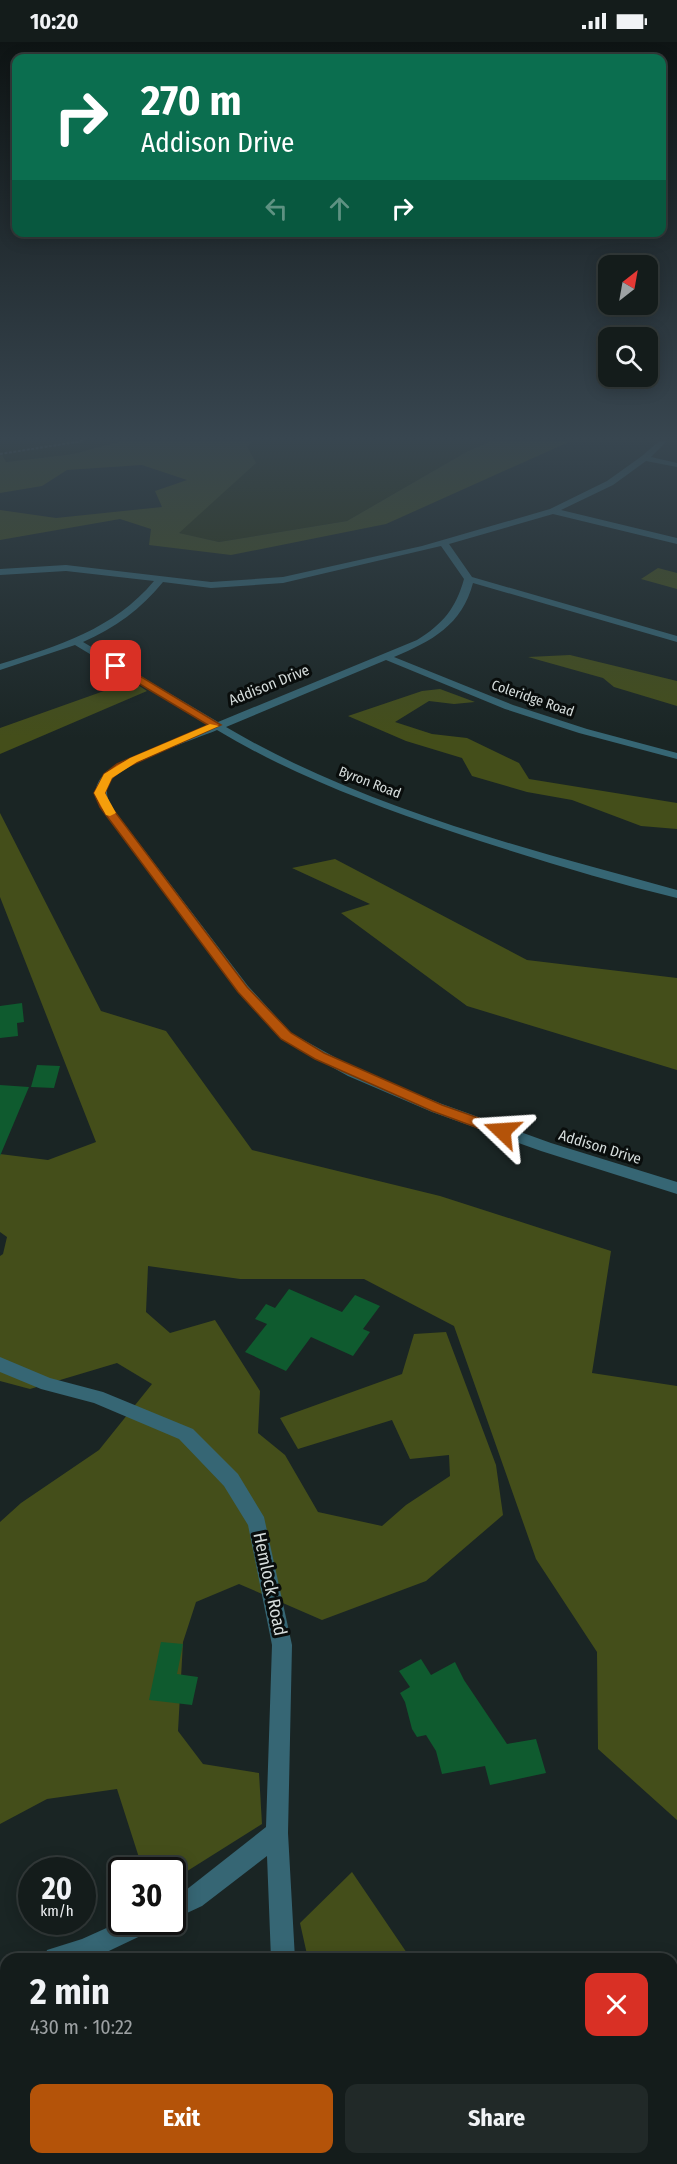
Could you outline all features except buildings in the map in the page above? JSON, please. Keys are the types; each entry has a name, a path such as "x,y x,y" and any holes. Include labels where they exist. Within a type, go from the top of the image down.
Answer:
{"street":[{"path":"0,572 66,568 212,585 261,583 454,540"},
{"path":"444,543 469,579 677,639"},
{"path":"0,667 76,642 126,615 152,591 160,579"},
{"name":"Addison Drive","path":"469,579 464,600 457,614 441,629 421,642 121,766 108,776 99,793 104,805 243,989 286,1036 353,1073 437,1108 546,1147 677,1188"},
{"name":"Byron Road","path":"76,642 216,725 320,779 379,803 540,857 677,894"},
{"name":"Coleridge Road","path":"384,656 509,707 583,731 677,756"},
{"name":"Hemlock Road","path":"0,1364 46,1384 97,1397 186,1434 231,1480 257,1523 282,1645 277,1833 283,1953"},
{"path":"186,1902 194,1898 277,1833"},
{"path":"75,1953 117,1935"}],"green space":[{"path":"150,540 219,542 306,540 231,555 149,545"},
{"path":"658,568 677,573 677,589 641,579"},
{"path":"570,655 677,681 677,706 614,687 603,678 528,657"},
{"path":"132,681 147,691 0,754 0,728"},
{"path":"440,689 475,702 454,704 429,701 395,722 432,734 467,738 519,763 529,779 677,803 677,829 641,826 572,800 527,792 472,776 462,758 406,741 348,716 422,691"},
{"path":"0,813 101,1011 166,1031 252,1150 440,1196 611,1251 592,1373 677,1386 677,1820 598,1749 597,1652 536,1559 454,1326 364,1279 240,1279 148,1266 146,1312 170,1333 215,1320 260,1391 258,1433 285,1455 318,1512 382,1526 406,1505 450,1476 449,1455 410,1459 392,1420 298,1449 280,1418 402,1374 414,1334 446,1332 496,1465 503,1515 426,1581 322,1620 239,1584 196,1602 183,1642 178,1731 203,1764 259,1773 262,1824 186,1872 186,1857 139,1857 117,1789 47,1799 0,1824 0,1522 21,1503 99,1450 152,1384 117,1363 30,1389 0,1381 0,1256 3,1254 7,1237 0,1232 0,1154 48,1160 96,1142 0,897"},
{"path":"335,859 527,960 677,978 677,1070 467,1006 341,913 370,904 292,868"},
{"path":"352,1872 407,1953 307,1953 300,1923"}],"slow traffic":[{"path":"110,813 99,793 101,785 108,776 133,760 214,726"}],"route":[{"path":"116,666 216,725 121,766 108,776 101,785 99,793 104,805 243,989 286,1036 319,1056 353,1073 437,1108 502,1131"}]}
